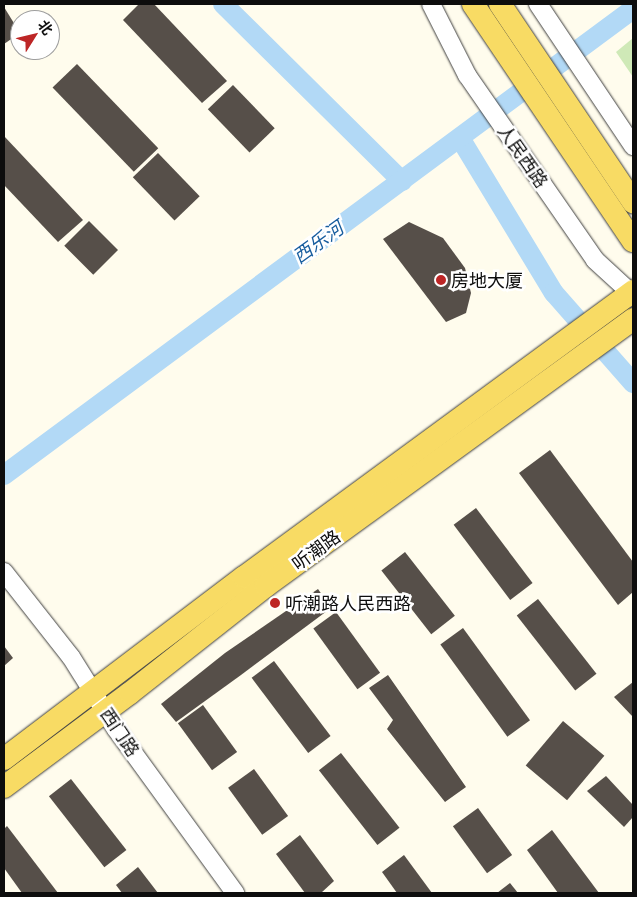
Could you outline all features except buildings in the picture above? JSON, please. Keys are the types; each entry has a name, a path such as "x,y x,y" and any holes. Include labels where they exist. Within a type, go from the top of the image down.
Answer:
{"main road":[{"path":"473,4 514,45 562,115 633,202"},
{"path":"500,4 514,45"},
{"path":"562,115 633,241"},
{"name":"听潮路","path":"4,759 244,577 632,292"},
{"name":"听潮路","path":"4,787 105,712 266,586 633,319"}],"street":[{"name":"人民西路","path":"431,4 468,76 595,260 632,292"},
{"path":"538,4 633,146"},
{"name":"西门路","path":"4,572 71,657 105,712 236,893"}],"green space":[{"path":"633,38 633,77 616,52"}],"waterway":[{"path":"223,4 402,181"},
{"name":"西乐河","path":"4,475 633,9"},
{"path":"460,138 554,293 633,383"}],"place":[{"name":"房地大厦","path":"441,280"},
{"name":"听潮路人民西路","path":"275,603"}]}
